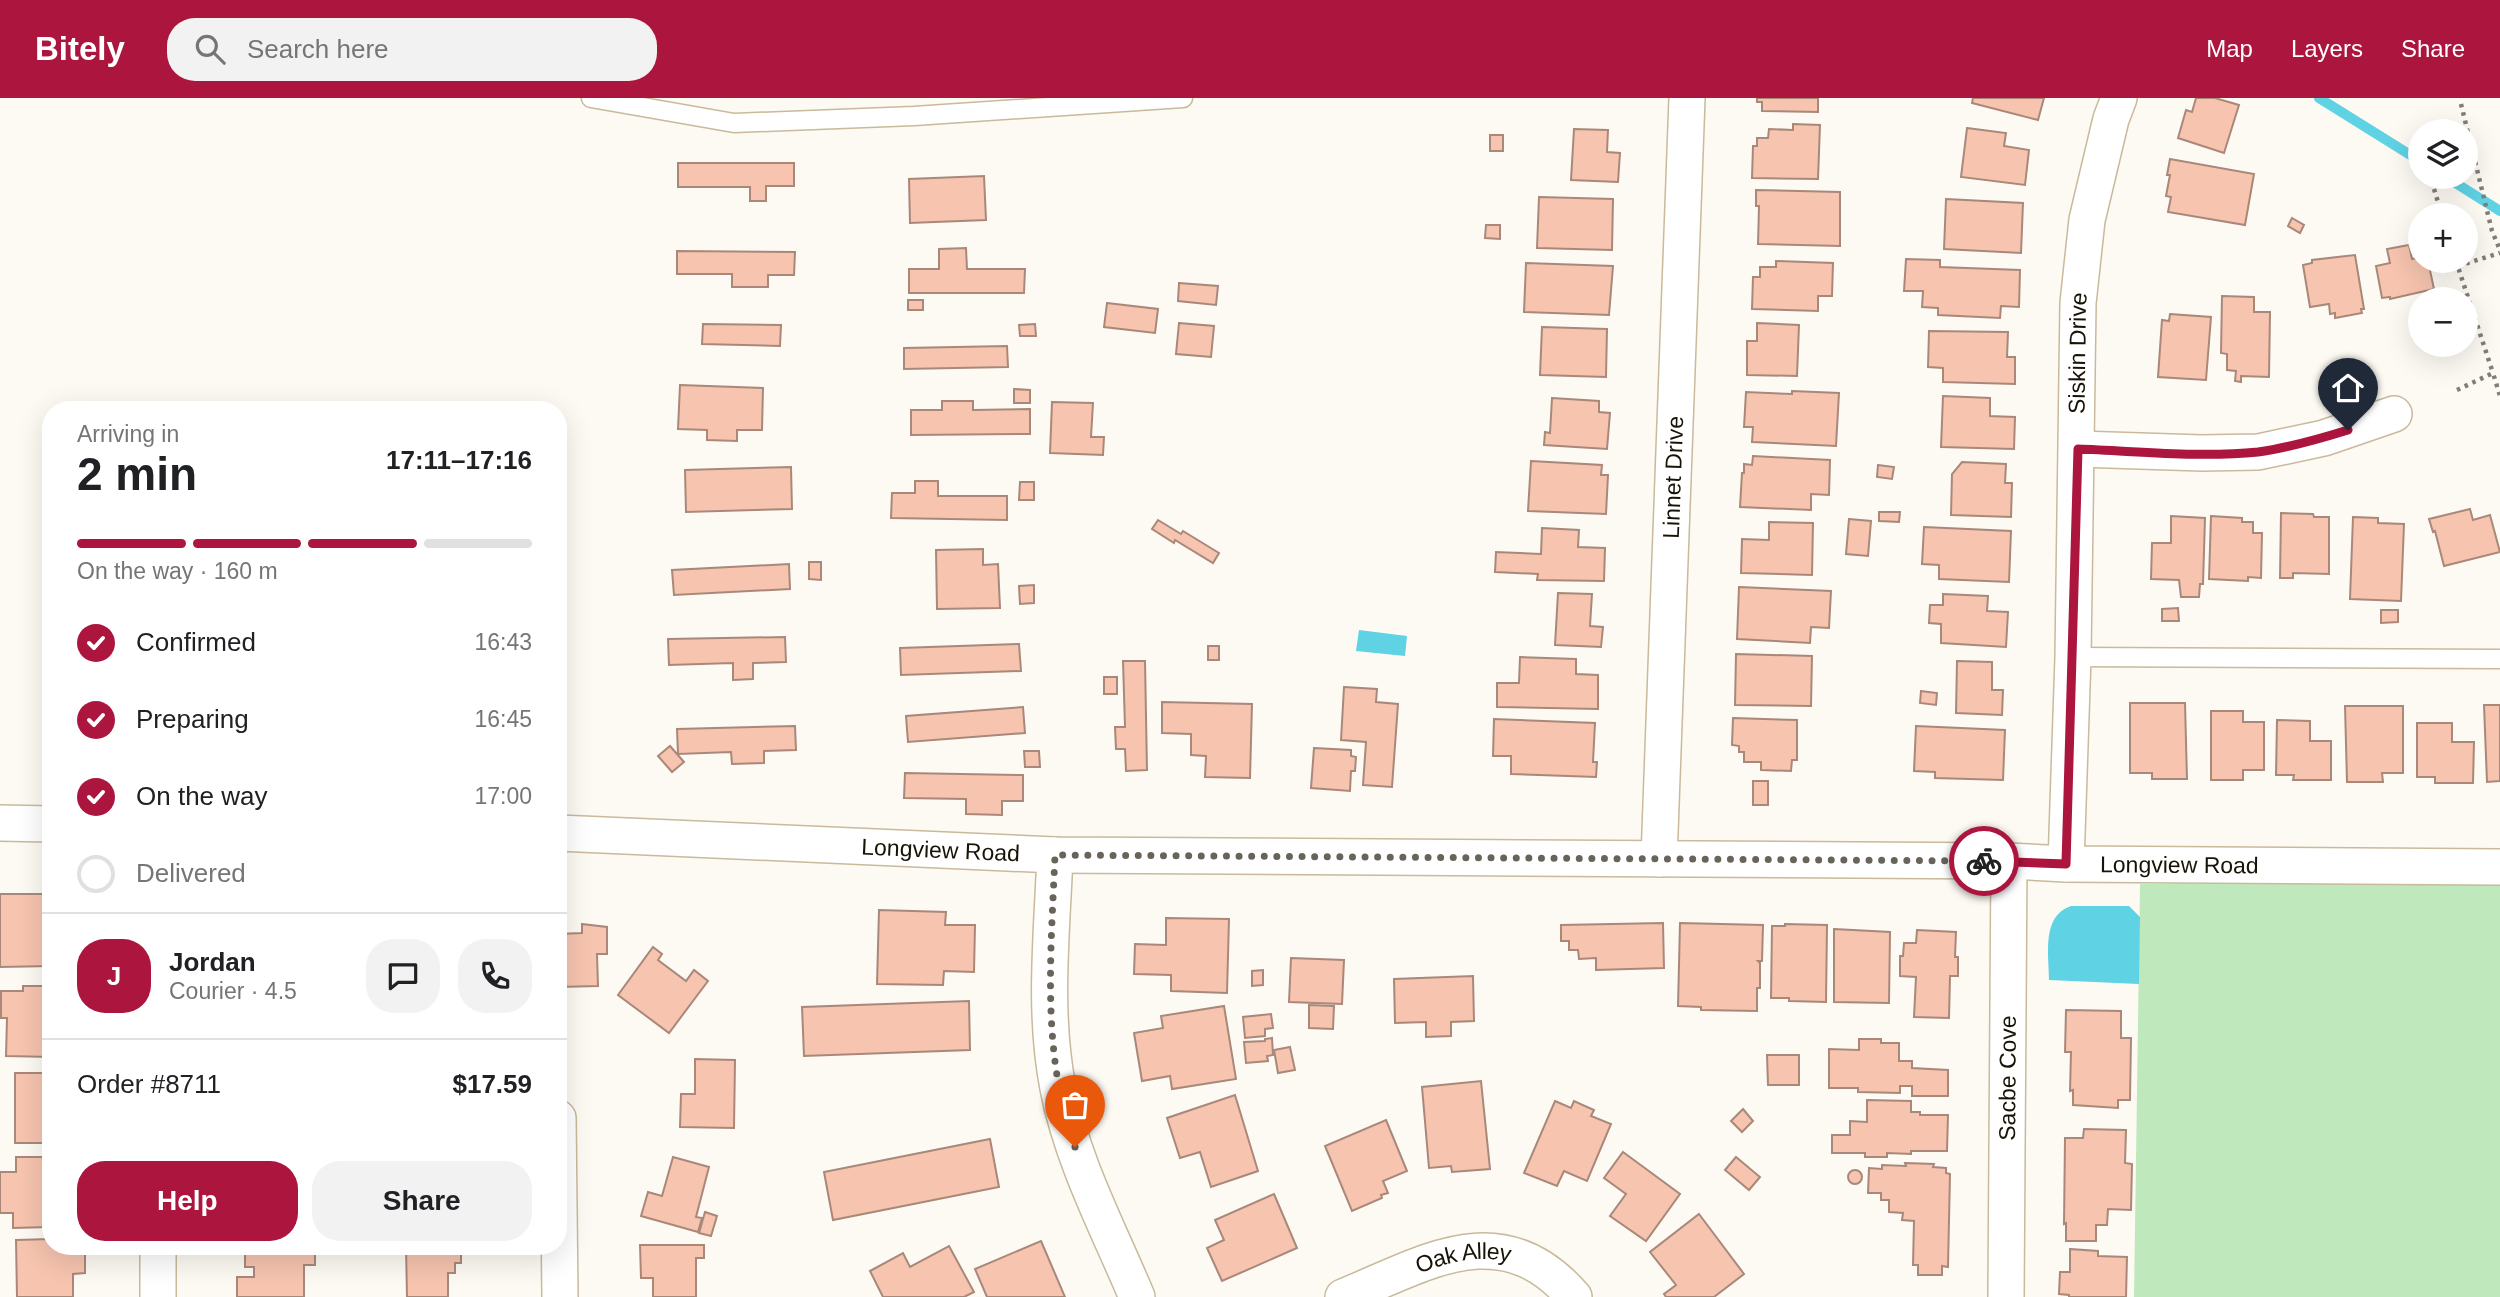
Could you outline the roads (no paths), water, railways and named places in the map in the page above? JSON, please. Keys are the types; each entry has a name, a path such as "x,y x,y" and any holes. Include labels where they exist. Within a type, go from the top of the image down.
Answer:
{"street":[{"name":"Linnet Drive","path":"1659,859 1687,98"},
{"name":"Siskin Drive","path":"2066,864 2078,449 2078,303 2087,220 2111,119 2119,98"},
{"path":"2078,449 2258,452 2325,438 2394,414"},
{"path":"0,823 42,824"},
{"name":"Longview Road","path":"567,834 1055,855 2500,867"},
{"path":"1055,855 1050,1020 1058,1090 1081,1165 1137,1297"},
{"name":"Sacbe Cove","path":"2006,1297 2010,861"},
{"name":"Oak Alley","path":"1343,1297 1431,1261 1462,1252 1487,1249 1512,1253 1537,1264 1558,1278 1574,1297"},
{"path":"158,1255 158,1297"},
{"path":"560,1255 560,1297"}],"lane":[{"path":"591,98 734,124 914,116 1183,98"},
{"path":"2073,657 2500,659"}],"water":[{"path":"1359,630 1407,636 1405,656 1356,651"},
{"path":"2071,906 2129,906 2140,917 2139,984 2049,980 2048,948 2051,927 2061,911"}],"waterway":[{"path":"2319,98 2408,154"},
{"path":"2465,189 2500,211"}]}
